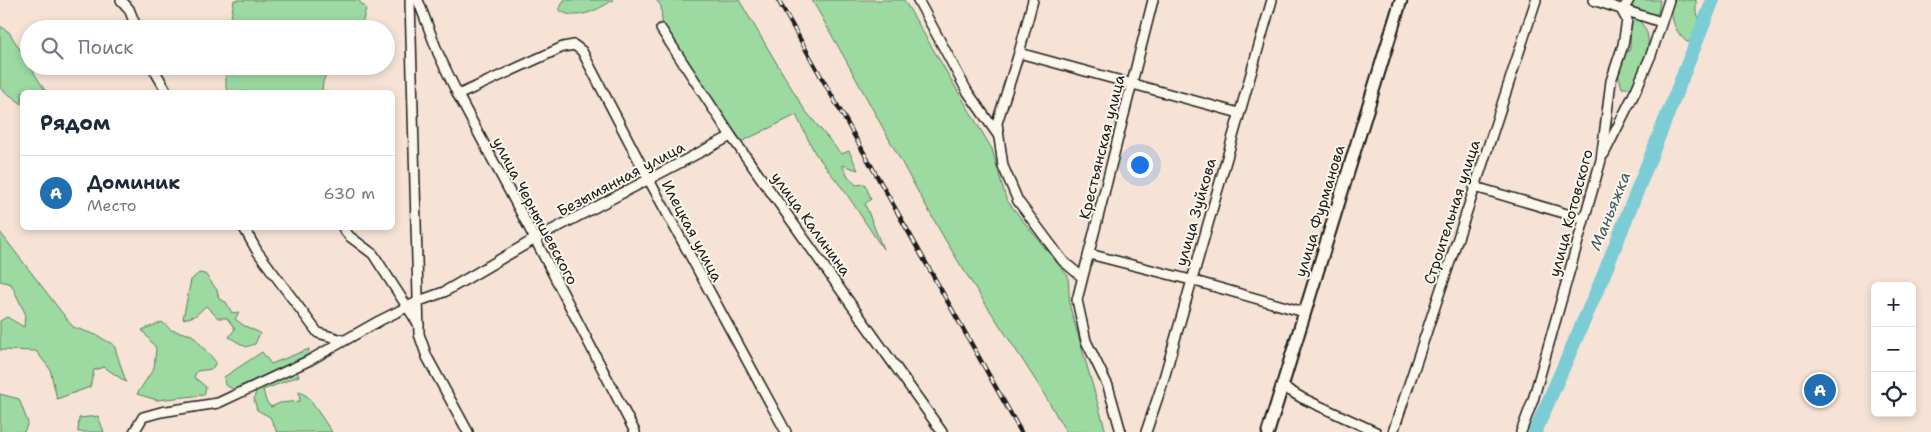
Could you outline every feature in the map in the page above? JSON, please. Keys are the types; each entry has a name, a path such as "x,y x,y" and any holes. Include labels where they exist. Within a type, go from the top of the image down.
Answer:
{"main road":[{"name":"улица Фурманова","path":"1268,432 1401,0"}],"street":[{"path":"121,0 129,9 133,20"},
{"path":"410,0 419,334 428,357 468,432"},
{"name":"улица Чернышевского","path":"418,0 438,53 458,95 635,432"},
{"path":"1033,0 1019,54 997,123 1001,139 1003,166 1018,200 1063,261 1082,277"},
{"name":"Крестьянская улица","path":"1121,432 1108,386 1086,341 1077,300 1153,0"},
{"name":"улица Зуйкова","path":"1146,432 1162,385 1272,0"},
{"name":"Строительная улица","path":"1393,432 1536,0"},
{"path":"1593,0 1622,11 1661,22"},
{"path":"1622,11 1629,0"},
{"path":"1601,160 1636,90 1651,55 1669,0"},
{"path":"921,2 967,91 1001,139"},
{"name":"улица Котовского","path":"1521,432 1533,400 1601,160 1611,81 1623,45 1626,20 1622,11"},
{"name":"улица Калинина","path":"661,29 731,136 942,432"},
{"name":"Илецкая улица","path":"458,95 564,47 574,45 582,51 649,180 786,432"},
{"path":"1019,54 1239,113"},
{"path":"157,75 166,90"},
{"name":"Безымянная улица","path":"134,432 142,417 218,403 310,360 343,340 419,301 444,292 535,239 731,136"},
{"path":"1475,187 1584,219"},
{"path":"245,230 257,251 318,333 343,340"},
{"path":"344,230 349,236 373,254 419,326"},
{"path":"1089,254 1304,312"},
{"path":"1282,386 1302,398 1376,432"}],"green space":[{"path":"234,0 358,0 366,8 363,20 231,20"},
{"path":"564,0 613,0 594,11 572,15 559,10"},
{"path":"656,0 739,0 804,109 841,154 849,151 858,170 842,165 856,185 865,184 871,199 865,204 883,249 846,193 815,153 796,115 741,142 662,22 661,6"},
{"path":"812,0 904,0 992,149 1006,199 1068,276 1070,307 1106,432 1066,432 1037,382 943,236"},
{"path":"1635,0 1660,0 1658,13 1641,22 1647,32 1648,46 1641,69 1632,88 1622,88 1617,70 1623,54 1630,50 1631,6"},
{"path":"1674,0 1696,0 1696,12 1701,22 1694,39 1687,42 1679,34 1672,18"},
{"path":"0,26 9,32 20,50 20,75 36,75 45,90 20,90 20,103 0,88"},
{"path":"226,75 326,75 322,90 228,90 226,88"},
{"path":"0,232 73,327 96,335 114,345 126,382 104,367 94,370 90,387 57,399 50,369 36,351 0,350 0,321 7,317 24,327 25,313 11,284 0,281"},
{"path":"199,273 205,274 217,290 219,299 226,302 232,313 239,312 235,319 260,333 255,344 246,347 229,337 235,329 227,318 218,318 206,306 195,316 183,319 191,280"},
{"path":"162,322 171,330 192,335 216,362 212,369 197,371 194,377 206,387 204,395 157,400 137,394 154,368 156,348 142,330"},
{"path":"309,349 308,356 272,374 233,389 225,385 224,377 262,352 271,364"},
{"path":"297,372 299,376 263,390 266,401 271,407 280,403 300,401 299,391 308,397 332,432 277,432 270,417 257,410 254,399 256,391 268,382"},
{"path":"0,394 19,399 28,423 24,432 0,432"},
{"path":"98,416 104,432 78,432 79,418"}],"waterway":[{"name":"Маньяжка","path":"1535,432 1602,279 1713,0"}],"railway":[{"path":"778,0 1021,432"}],"place":[{"name":"Доминик","path":"1820,390"}]}
